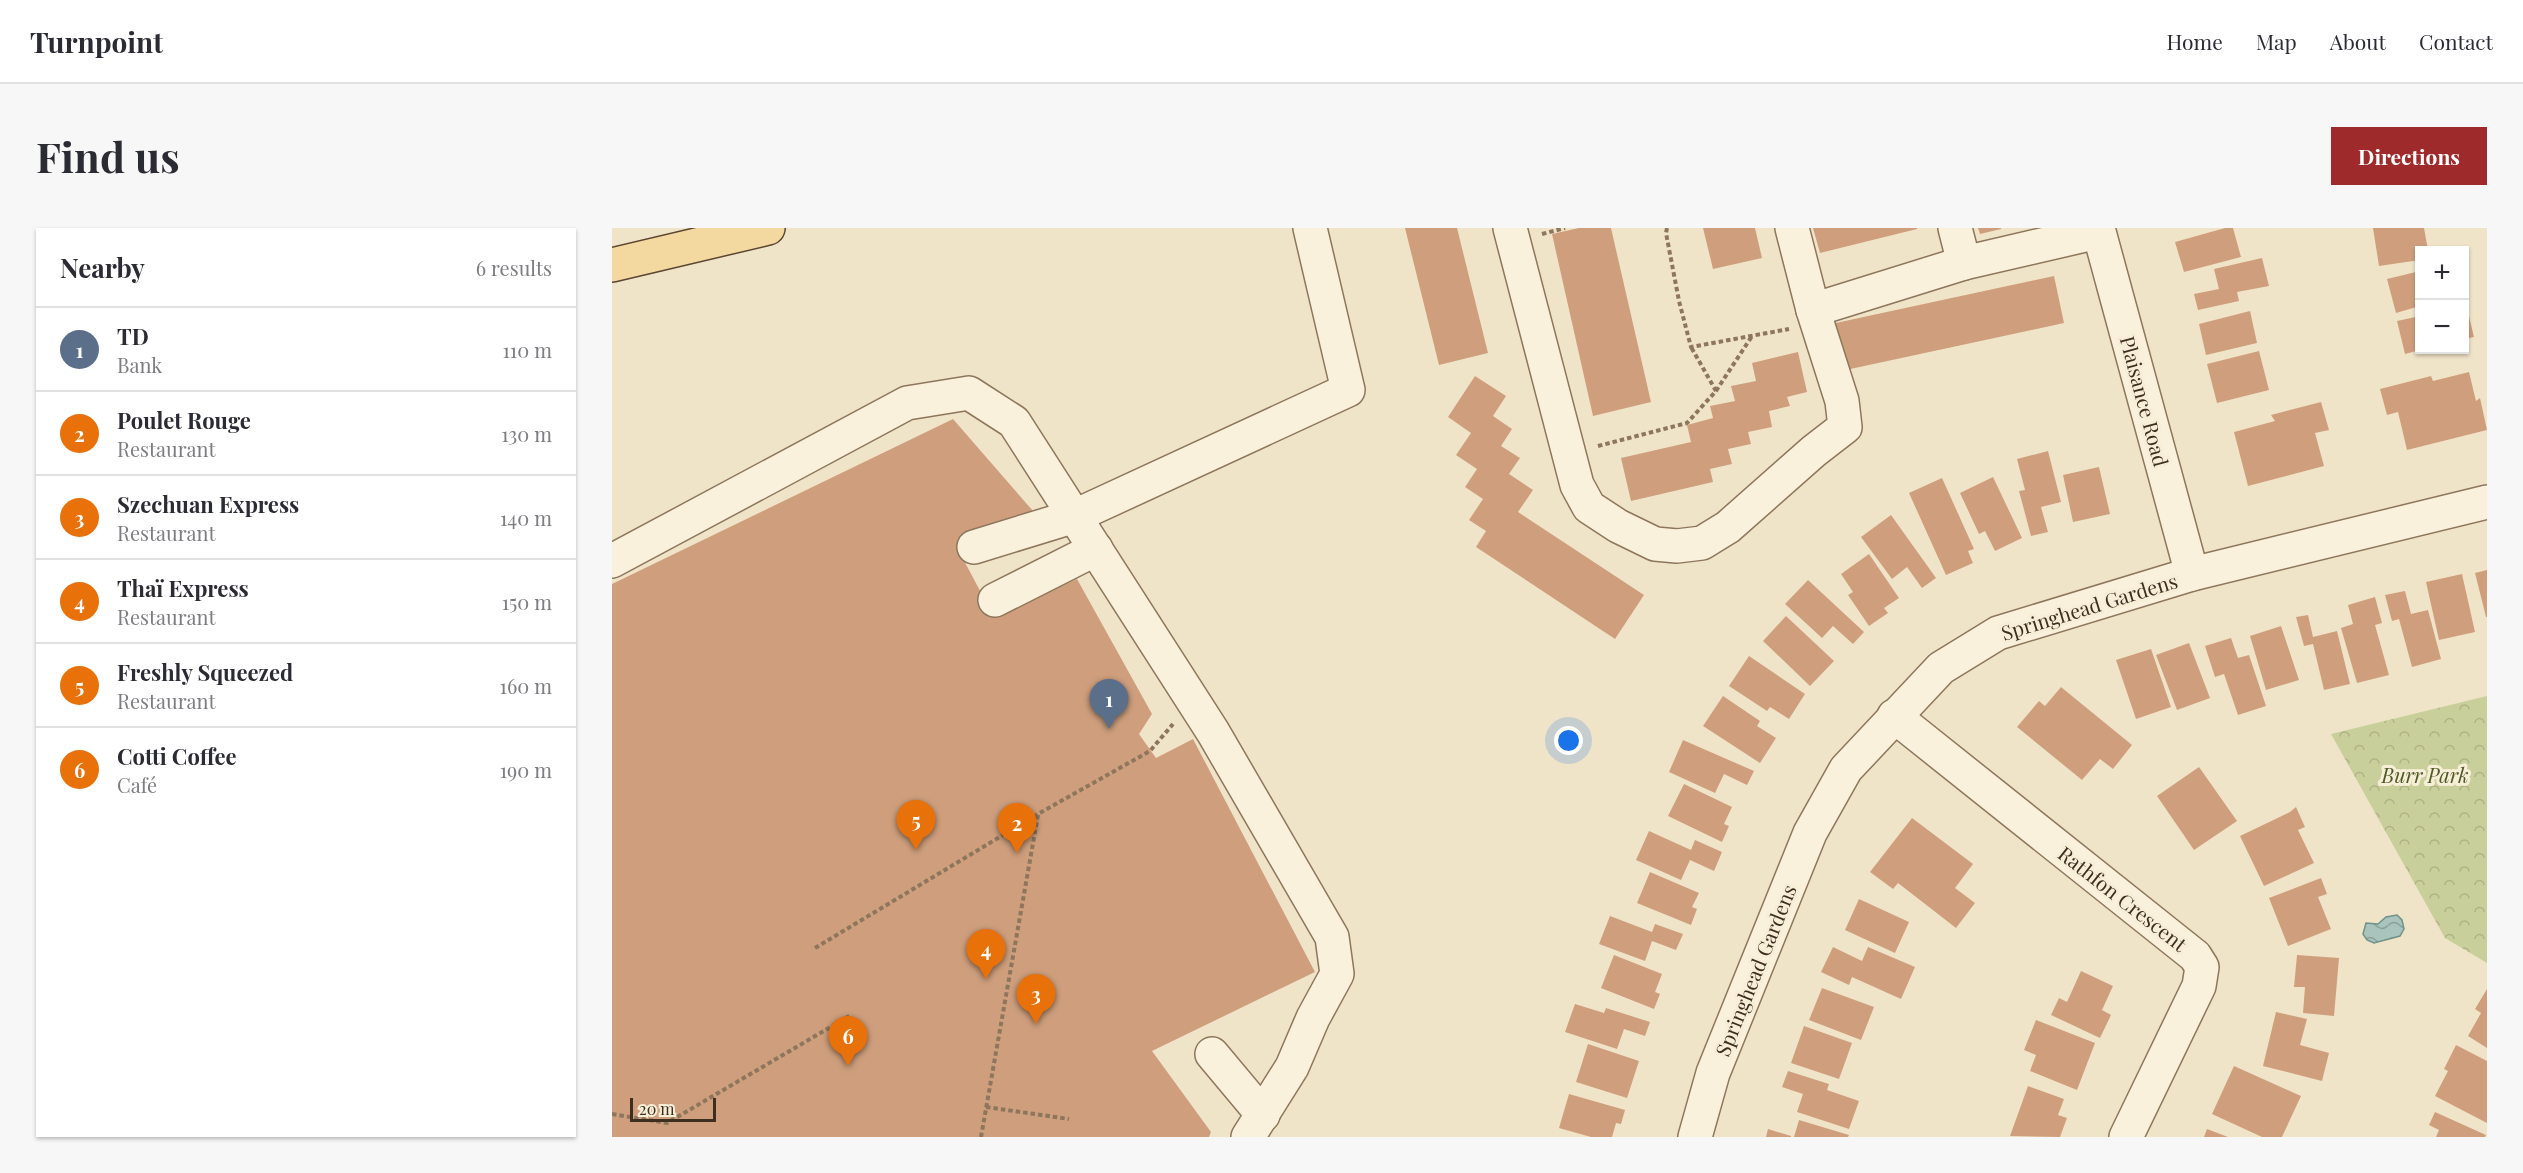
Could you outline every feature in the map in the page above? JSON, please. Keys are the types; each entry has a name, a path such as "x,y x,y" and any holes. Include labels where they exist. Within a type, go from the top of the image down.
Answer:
{"main road":[{"path":"612,266 768,228"}],"street":[{"path":"974,547 1075,516 1348,390 1310,228"},
{"path":"1510,228 1577,485 1589,507 1618,526 1655,544 1677,546 1702,543 1728,527 1814,451 1845,427 1842,401 1815,317 1792,228"},
{"path":"1955,228 1964,263"},
{"path":"1815,317 1964,263 2098,230"},
{"name":"Plaisance Road","path":"2098,230 2192,574"},
{"path":"612,561 907,404 969,393 1014,422 1193,700 1332,937 1336,974 1313,1018 1292,1067 1255,1126 1212,1054"},
{"name":"Springhead Gardens","path":"1695,1137 1713,1073 1810,833 1846,769 1941,668 1998,633 2192,574 2487,502"},
{"path":"995,600 1096,549"},
{"name":"Rathfon Crescent","path":"1894,716 2195,956 2202,967 2199,986 2126,1137"}],"path":[{"path":"1661,228 1667,230 1678,301 1691,347 1716,391"},
{"path":"1691,347 1752,336 1815,317"},
{"path":"1569,453 1687,423 1716,391 1752,336"},
{"path":"815,948 1038,814 1150,751 1193,700"},
{"path":"981,1137 1038,814"},
{"path":"612,1114 667,1123 851,1015"},
{"path":"986,1107 1069,1119"}],"green space":[{"name":"Burr Park","path":"2487,696 2487,963 2445,938 2331,734"}],"water":[{"path":"2397,915 2402,920 2404,929 2400,936 2374,943 2367,940 2363,934 2366,923 2378,924 2386,917"}],"building":[{"path":"1405,228 1457,228 1488,353 1439,365"},
{"path":"1579,228 1611,228 1651,402 1593,416 1552,234"},
{"path":"1703,228 1755,228 1762,258 1713,269"},
{"path":"1813,228 1917,228 1917,229 1820,253"},
{"path":"1978,228 2001,228 2001,229 1980,234"},
{"path":"2225,228 2233,228 2241,257 2184,272 2175,242"},
{"path":"2373,228 2424,228 2427,246 2415,246 2415,261 2379,266"},
{"path":"2262,258 2269,286 2237,292 2239,301 2198,310 2194,294 2219,289 2214,269"},
{"path":"2415,272 2415,307 2396,313 2387,279"},
{"path":"2054,276 2064,323 1841,371 1831,324"},
{"path":"2250,311 2257,343 2206,355 2199,324"},
{"path":"2469,316 2474,337 2469,338"},
{"path":"2415,317 2415,351 2405,354 2397,321"},
{"path":"2259,351 2269,390 2217,403 2207,364"},
{"path":"1798,352 1807,392 1787,397 1790,406 1769,411 1772,427 1748,432 1751,444 1728,449 1732,464 1710,469 1713,482 1631,501 1621,458 1691,442 1687,425 1713,418 1710,406 1735,401 1731,386 1756,381 1752,363"},
{"path":"2469,372 2476,401 2480,398 2487,430 2407,450 2398,412 2387,415 2380,389 2431,376 2433,381"},
{"path":"1475,376 1506,396 1493,416 1512,429 1501,446 1520,458 1509,474 1533,490 1518,512 1644,595 1615,639 1476,547 1486,531 1469,520 1483,499 1465,487 1477,469 1456,455 1471,433 1448,417"},
{"path":"2321,402 2329,430 2315,433 2324,466 2248,486 2234,432 2275,421 2271,415"},
{"path":"953,419 1033,511 961,555 994,617 1077,579 1152,714 1139,734 1156,758 1193,739 1315,972 1152,1051 1211,1132 1209,1137 612,1137 612,584"},
{"path":"2048,451 2061,502 2041,507 2048,532 2031,536 2019,491 2025,490 2017,459"},
{"path":"2099,467 2110,514 2073,522 2063,475"},
{"path":"1993,477 2022,538 1995,551 1985,531 1979,534 1960,493"},
{"path":"1942,478 1974,549 1968,551 1973,563 1946,575 1909,493"},
{"path":"1891,515 1936,578 1922,588 1907,567 1892,579 1861,537"},
{"path":"1869,554 1899,598 1884,608 1888,613 1869,626 1848,595 1853,592 1841,574"},
{"path":"2487,570 2487,617 2486,617 2475,573"},
{"path":"2462,574 2475,632 2439,640 2426,582"},
{"path":"1808,580 1864,632 1853,644 1833,626 1822,638 1785,604"},
{"path":"2405,591 2411,614 2428,610 2441,659 2412,667 2399,619 2392,621 2385,595"},
{"path":"2375,597 2382,623 2375,625 2389,675 2357,683 2341,628 2353,624 2348,605"},
{"path":"2308,615 2313,637 2337,631 2350,684 2324,690 2313,644 2304,646 2296,617"},
{"path":"1786,616 1834,661 1810,686 1763,641"},
{"path":"2281,626 2299,680 2266,690 2250,636"},
{"path":"2231,638 2238,658 2249,655 2266,706 2238,715 2224,674 2215,677 2205,646"},
{"path":"2189,643 2210,698 2177,710 2156,655"},
{"path":"2151,649 2171,707 2136,719 2116,660"},
{"path":"1749,656 1805,694 1789,719 1770,707 1767,711 1729,686"},
{"path":"2061,687 2132,745 2113,769 2100,759 2082,780 2017,727 2039,701 2045,706"},
{"path":"1723,696 1760,721 1757,726 1776,738 1760,763 1703,726"},
{"path":"1683,740 1754,771 1747,785 1724,774 1715,793 1669,772"},
{"path":"2199,767 2237,821 2194,850 2157,796"},
{"path":"1684,784 1732,807 1724,824 1729,826 1722,842 1668,816"},
{"path":"2296,807 2305,827 2298,830 2314,863 2264,886 2240,836"},
{"path":"1912,818 1973,864 1955,888 1975,903 1956,928 1898,883 1893,889 1870,872"},
{"path":"1649,831 1691,850 1695,840 1722,852 1714,871 1690,860 1681,880 1636,860"},
{"path":"1650,872 1699,893 1692,907 1697,909 1691,925 1637,903"},
{"path":"2321,878 2327,894 2318,897 2331,929 2288,946 2269,898"},
{"path":"1859,899 1909,922 1895,953 1845,930"},
{"path":"1610,916 1652,932 1655,924 1683,934 1676,950 1652,941 1645,961 1599,944"},
{"path":"1833,947 1862,961 1868,947 1915,967 1901,999 1852,977 1849,985 1821,972"},
{"path":"1614,955 1662,974 1655,992 1660,994 1654,1009 1601,988"},
{"path":"2297,955 2339,958 2334,1016 2303,1013 2305,987 2294,987"},
{"path":"2081,971 2113,986 2102,1010 2111,1015 2100,1038 2051,1015 2059,998 2067,1002"},
{"path":"1822,988 1874,1007 1861,1040 1809,1020"},
{"path":"2487,989 2487,1048 2468,1036 2481,1013 2475,1009"},
{"path":"1575,1004 1604,1013 1606,1008 1650,1022 1645,1036 1624,1029 1617,1049 1565,1032"},
{"path":"2276,1012 2307,1019 2300,1045 2329,1053 2322,1081 2263,1066"},
{"path":"2036,1020 2095,1043 2077,1090 2030,1071 2036,1055 2024,1050"},
{"path":"1804,1026 1852,1043 1839,1079 1791,1063"},
{"path":"1588,1044 1639,1061 1627,1098 1576,1082"},
{"path":"2456,1045 2487,1061 2487,1123 2435,1096 2448,1071 2444,1069"},
{"path":"2234,1066 2301,1096 2282,1137 2262,1137 2212,1114"},
{"path":"1788,1071 1829,1084 1827,1090 1859,1101 1849,1129 1797,1112 1803,1094 1782,1087"},
{"path":"2028,1086 2064,1099 2058,1115 2067,1118 2060,1137 2010,1136"},
{"path":"1569,1094 1625,1110 1621,1124 1616,1123 1612,1137 1591,1137 1559,1128"},
{"path":"2435,1112 2486,1135 2485,1137 2436,1137 2439,1130 2429,1125"},
{"path":"1799,1120 1849,1135 1848,1137 1794,1137"},
{"path":"1768,1129 1791,1136 1791,1137 1766,1137"},
{"path":"2207,1129 2228,1137 2204,1137"}],"place":[{"name":"TD","path":"1109,729"},
{"name":"Freshly Squeezed","path":"916,850"},
{"name":"Poulet Rouge","path":"1017,853"},
{"name":"Thaï Express","path":"986,979"},
{"name":"Szechuan Express","path":"1036,1024"},
{"name":"Cotti Coffee","path":"848,1066"}]}
